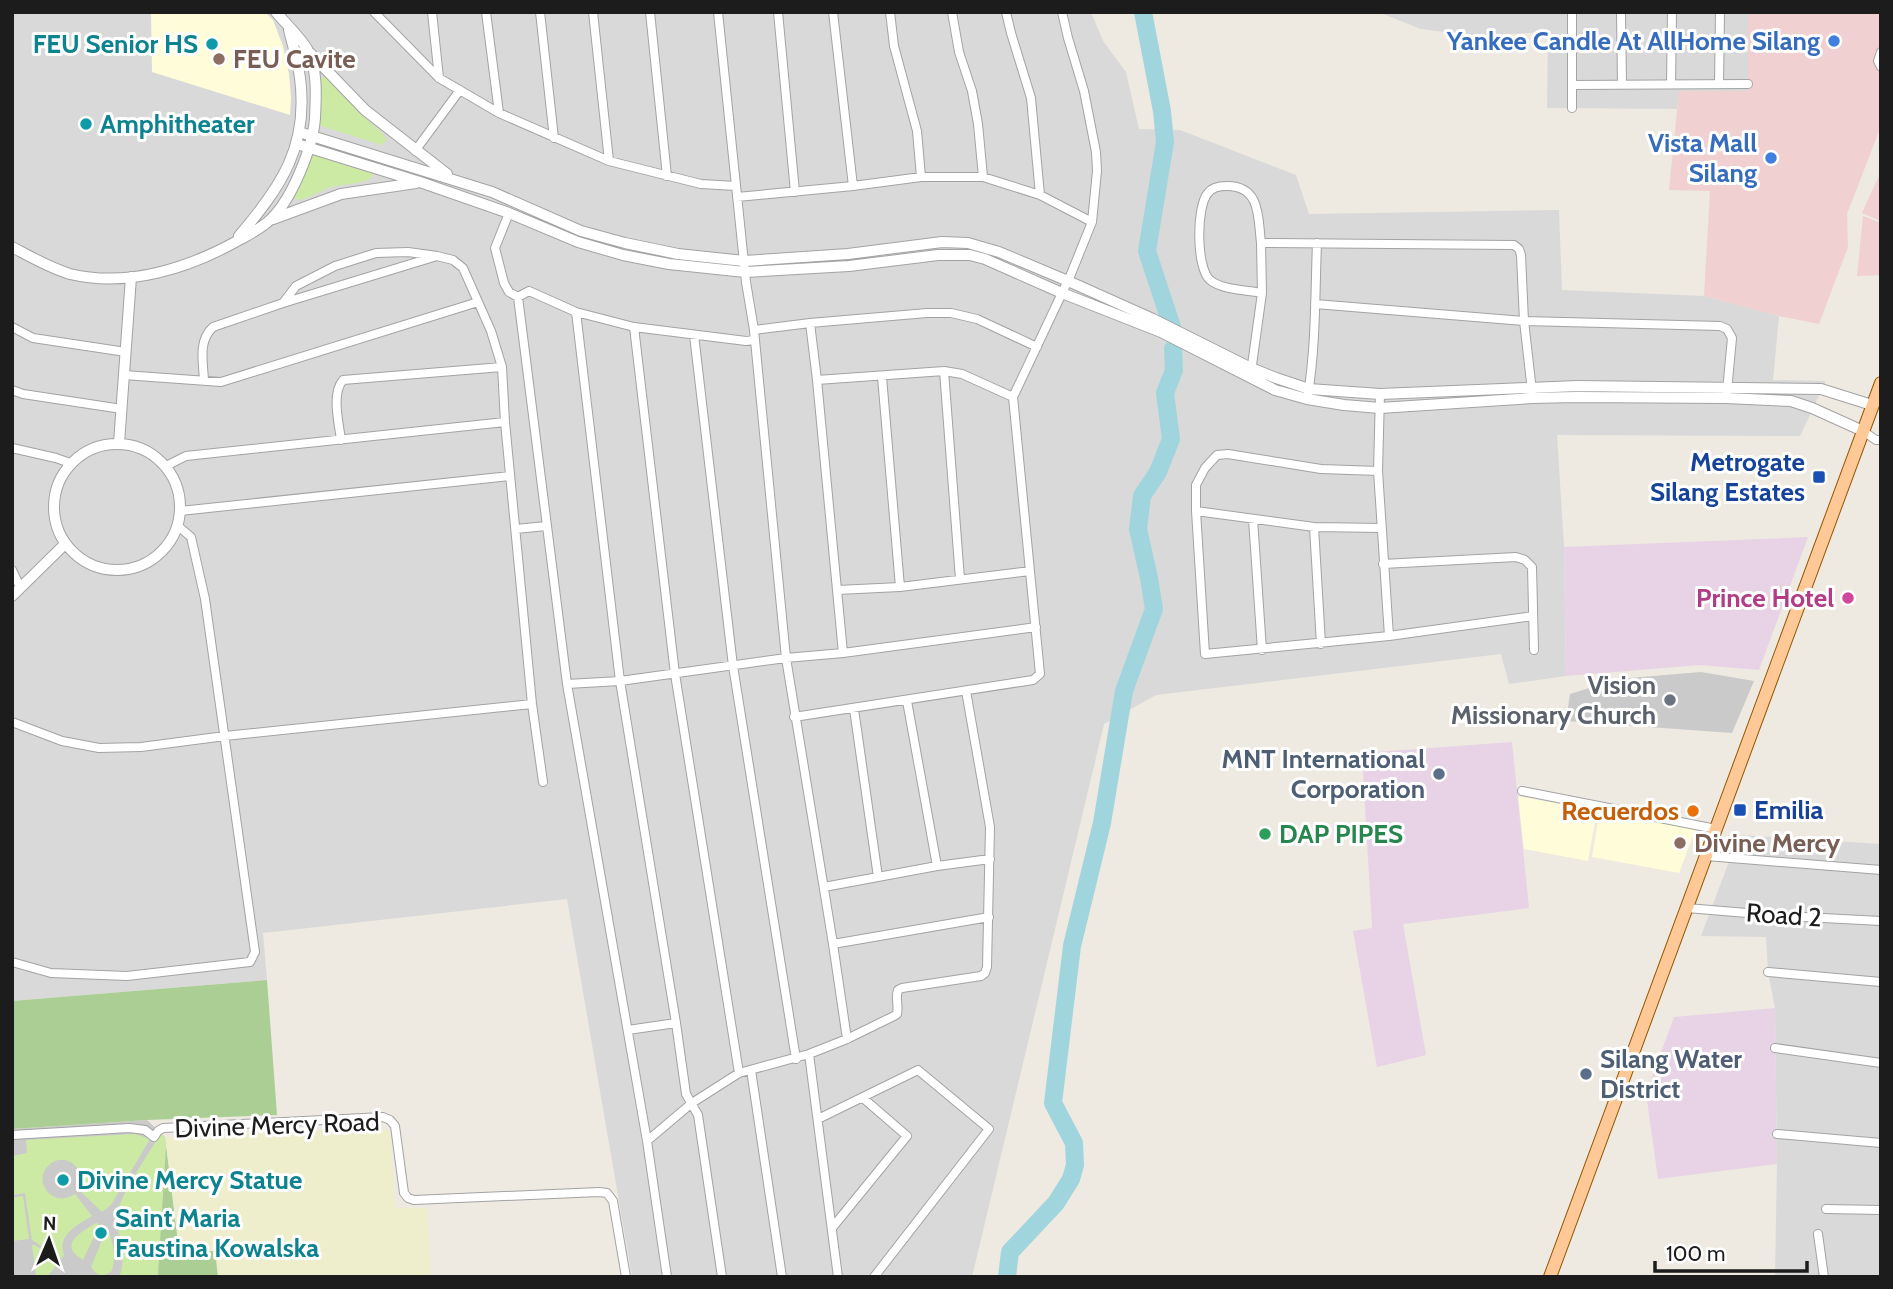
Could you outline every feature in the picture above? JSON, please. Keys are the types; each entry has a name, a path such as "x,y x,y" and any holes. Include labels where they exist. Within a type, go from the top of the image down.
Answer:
{"main road":[{"path":"1550,1277 1881,383"}],"street":[{"path":"276,12 307,49 366,110 455,180"},
{"path":"432,12 439,78"},
{"path":"486,12 499,113"},
{"path":"540,12 554,138"},
{"path":"593,12 609,161"},
{"path":"650,12 667,176"},
{"path":"718,12 754,330 786,658 847,1039"},
{"path":"778,12 795,192"},
{"path":"833,12 853,186"},
{"path":"890,12 894,46 917,131 921,177"},
{"path":"952,12 959,52 972,91 983,177"},
{"path":"1006,12 1031,98 1040,195"},
{"path":"794,717 1033,680 1040,674 1013,397 1068,281 1092,222 1097,171 1084,91 1062,12"},
{"path":"1572,12 1572,108"},
{"path":"1621,12 1622,84"},
{"path":"1671,84 1672,12"},
{"path":"1719,84 1720,12"},
{"path":"377,14 439,78 499,113 609,161 701,184 736,186"},
{"path":"232,244 277,188 296,144 302,90 288,27"},
{"path":"270,220 287,197 313,136 315,84 307,49"},
{"path":"1881,52 1878,61 1881,67"},
{"path":"1572,85 1748,84"},
{"path":"415,151 460,90"},
{"path":"299,132 492,192 581,231 625,243 745,267 942,242 968,243 999,252 1068,281 1251,373 1276,378 1308,394 1344,405 1380,408 1532,392"},
{"path":"296,144 420,182 509,213 578,242 624,255 669,264 745,267 849,266 938,255 970,255 1062,293 1163,328"},
{"path":"737,197 921,177 983,177 1040,195 1092,222"},
{"path":"12,247 70,273 98,278 131,277 201,259 232,244 270,220 341,194 420,182"},
{"path":"1251,373 1262,293 1261,243 1254,199 1245,189 1215,187 1207,193 1199,229 1200,253 1206,276 1213,283 1262,293"},
{"path":"509,213 495,248 504,283 509,292 517,298 567,684 647,1141 667,1277"},
{"path":"1261,243 1514,245 1521,255 1524,321 1532,392"},
{"path":"1308,394 1317,243"},
{"path":"283,303 296,286 335,266 376,253 408,252 437,256 453,260 463,268 491,331 502,367 532,704 543,782"},
{"path":"204,380 203,345 205,334 213,327 437,256"},
{"path":"119,443 131,277"},
{"path":"517,298 529,291 576,312 634,327 755,340"},
{"path":"124,375 221,382 478,302"},
{"path":"1315,304 1524,321 1720,326 1727,329 1732,338 1727,392"},
{"path":"576,312 620,681 686,1094 698,1115 722,1277"},
{"path":"754,330 810,323 951,313 977,319 1037,347"},
{"path":"810,323 843,653"},
{"path":"12,327 33,338 126,352"},
{"path":"634,327 675,674 740,1073"},
{"path":"694,335 733,666 796,1059"},
{"path":"341,440 337,395 343,380 502,367"},
{"path":"817,380 944,371 962,374 1013,397"},
{"path":"944,371 960,579"},
{"path":"882,377 900,587"},
{"path":"1308,394 1821,389 1872,405"},
{"path":"12,390 122,409"},
{"path":"1727,392 1791,401 1881,440"},
{"path":"1380,394 1378,471 1389,636"},
{"path":"166,466 186,456 505,422"},
{"path":"119,443 145,450 166,466 180,495 180,511 178,526 169,544 155,558 137,567 117,570 97,567 79,558 65,544 57,529 53,512 54,494 70,463 92,448 119,443"},
{"path":"12,448 70,463"},
{"path":"1378,471 1321,469 1227,454 1217,455 1205,468 1196,485 1205,654 1321,644 1533,616"},
{"path":"180,511 510,477"},
{"path":"1196,511 1314,527 1381,528"},
{"path":"1254,519 1262,650"},
{"path":"12,962 51,973 127,976 250,962 255,952 205,599 191,537 178,526"},
{"path":"516,529 546,526"},
{"path":"1314,527 1321,644"},
{"path":"16,592 65,544"},
{"path":"1383,564 1516,557 1525,560 1532,567 1534,650"},
{"path":"12,570 16,592"},
{"path":"837,590 900,587 1030,571"},
{"path":"567,684 620,681 1036,627"},
{"path":"647,1141 692,1103 740,1073 796,1059 847,1039 897,1014 896,996 902,988 981,976 985,973 990,827 966,691"},
{"path":"908,701 937,866"},
{"path":"12,722 62,741 99,748 141,747 532,704"},
{"path":"854,709 878,877"},
{"path":"1522,791 1716,829"},
{"path":"1706,856 1881,870"},
{"path":"824,887 990,859"},
{"name":"Road 2","path":"1687,908 1881,921"},
{"path":"833,944 989,917"},
{"path":"1768,972 1881,982"},
{"path":"628,1030 676,1023"},
{"path":"1775,1048 1881,1063"},
{"path":"809,1054 838,1277"},
{"path":"751,1070 782,1277"},
{"path":"818,1119 918,1070 989,1129 874,1277"},
{"path":"832,1228 907,1136 863,1098"},
{"name":"Divine Mercy Road","path":"12,1135 129,1128 145,1130 154,1137 158,1130 163,1128 383,1118 390,1120 395,1126 404,1193 408,1198 414,1200 599,1192 607,1194 613,1201 626,1277"},
{"path":"1777,1133 1881,1143"},
{"path":"1826,1209 1881,1210"},
{"path":"1818,1234 1824,1277"}],"shaded area":[{"name":"Metrogate Silang Estates","path":"12,12 1091,12 1103,41 1126,72 1139,129 1180,130 1296,175 1309,214 1559,210 1562,290 1704,296 1779,316 1773,380 1826,381 1800,436 1557,435 1564,547 1566,676 1509,684 1501,654 1156,695 1104,724 972,1277 632,1277 567,899 263,933 267,980 12,1001"},
{"name":"FEU Cavite","path":"151,12 265,12 273,20 283,46 289,74 290,115 152,72"},
{"path":"1378,12 1748,12 1748,92 1680,91 1677,109 1547,108 1548,32 1473,36 1421,29"},
{"name":"Vista Mall Silang","path":"1748,12 1881,12 1881,126 1847,214 1848,247 1819,324 1704,296 1710,191 1669,190 1679,91 1748,91"},
{"path":"1881,171 1881,221 1862,213"},
{"path":"1863,216 1881,223 1881,275 1857,276"},
{"path":"1808,537 1759,670 1700,665 1566,676 1564,547"},
{"path":"1701,672 1754,681 1732,733 1566,721 1570,694 1618,679"},
{"path":"1512,742 1529,908 1403,924 1426,1055 1377,1067 1353,931 1372,928 1362,753"},
{"path":"1518,796 1597,811 1588,861 1524,849"},
{"path":"1600,810 1696,828 1679,873 1592,857"},
{"path":"1739,835 1881,844 1881,1277 1775,1277 1775,1008 1768,972 1766,937 1701,936"},
{"path":"1775,1008 1777,1164 1658,1179 1646,1093 1674,1017"},
{"path":"147,1120 165,1137 183,1277 12,1277 12,1129"}],"green space":[{"path":"322,77 382,133 387,140 382,145 318,125 318,79"},
{"path":"315,152 371,170 373,176 363,181 334,186 297,200 293,194"},
{"path":"267,980 277,1115 12,1129 12,1001"},
{"path":"319,1130 390,1130 395,1208 427,1208 431,1277 218,1277 214,1251 179,1252 165,1137"},
{"path":"161,1133 165,1137 166,1147 158,1277 119,1277 122,1253 118,1211 130,1183"},
{"path":"135,1134 150,1139 111,1205 102,1212 79,1190 80,1176 74,1164 62,1160 49,1165 43,1179 47,1192 60,1198 75,1194 92,1216 66,1236 62,1259 32,1240 25,1193 12,1195 12,1156 27,1153 26,1140"},
{"path":"166,1147 179,1252 215,1251 218,1277 158,1277"},
{"path":"23,1196 29,1239 12,1241 12,1198"},
{"path":"96,1223 99,1226 83,1260 76,1255 72,1244 78,1235"},
{"path":"107,1228 114,1262 111,1272 102,1276 91,1267"},
{"path":"32,1245 60,1261 47,1277 36,1277"}],"waterway":[{"path":"1143,12 1162,111 1165,142 1147,251 1172,327"},
{"path":"1007,1277 1010,1252 1056,1203 1071,1179 1075,1165 1074,1143 1053,1103 1072,946 1102,823 1124,691 1154,609 1138,529 1142,496 1158,472 1171,439 1165,393 1174,370 1173,349"}],"place":[{"name":"Yankee Candle At AllHome Silang","path":"1834,41"},
{"name":"FEU Senior HS","path":"212,44"},
{"name":"FEU Cavite","path":"219,59"},
{"name":"Amphitheater","path":"86,124"},
{"name":"Vista Mall Silang","path":"1771,158"},
{"name":"Metrogate Silang Estates","path":"1819,477"},
{"name":"Prince Hotel","path":"1848,598"},
{"name":"Vision Missionary Church","path":"1670,700"},
{"name":"MNT International Corporation","path":"1439,774"},
{"name":"Emilia","path":"1740,810"},
{"name":"Recuerdos","path":"1693,811"},
{"name":"DAP PIPES","path":"1265,834"},
{"name":"Divine Mercy","path":"1680,843"},
{"name":"Silang Water District","path":"1586,1074"},
{"name":"Divine Mercy Statue","path":"63,1180"},
{"name":"Saint Maria Faustina Kowalska","path":"101,1233"}]}
